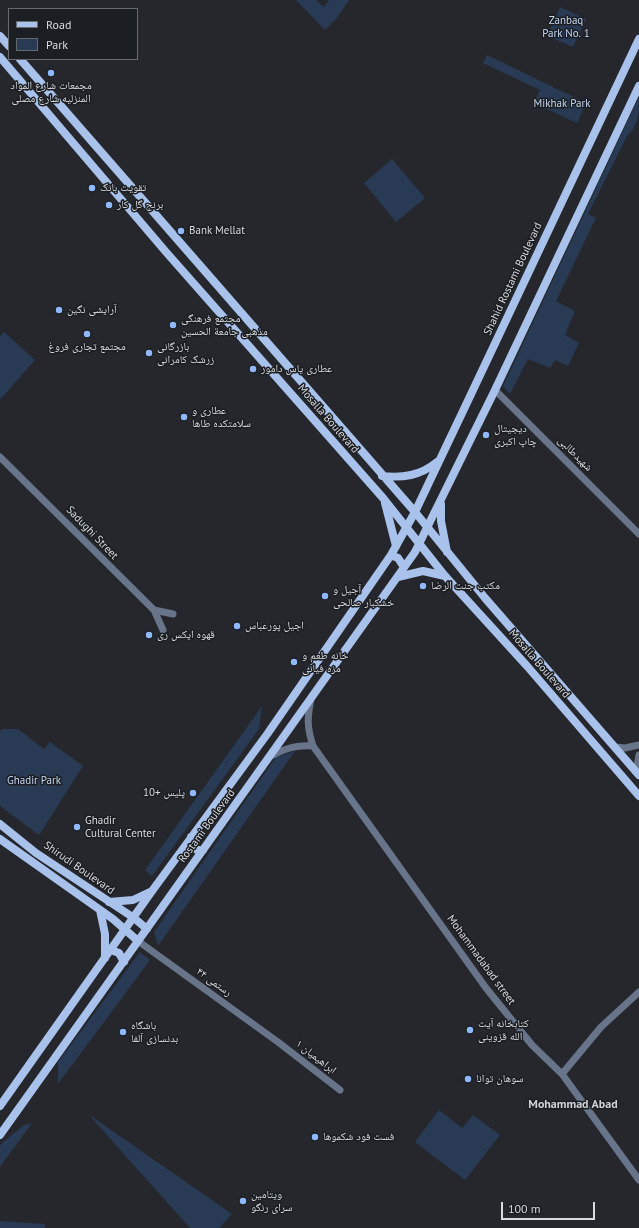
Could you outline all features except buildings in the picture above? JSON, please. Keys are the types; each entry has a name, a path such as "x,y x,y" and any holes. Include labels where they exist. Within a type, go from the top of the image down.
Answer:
{"main road":[{"name":"Shahid Rostami Boulevard","path":"406,528 415,512 639,39"},
{"name":"Mosalla Boulevard","path":"0,57 166,252 383,498 445,576 527,666 639,796"},
{"name":"Mosalla Boulevard","path":"21,60 382,476 415,512 448,554 638,773"},
{"path":"428,528 639,86"},
{"path":"318,425 328,413"},
{"path":"382,476 408,476 429,469 439,460"},
{"path":"383,498 396,546"},
{"path":"441,501 442,521 448,554"},
{"name":"Rostami Boulevard","path":"0,1106 152,891 268,733 391,555 406,528"},
{"name":"Rostami Boulevard","path":"0,1135 398,577 428,528"},
{"path":"391,555 401,560 404,567"},
{"path":"398,577 423,571 445,576"},
{"name":"Shirudi Boulevard","path":"0,824 36,852 108,902 134,918 147,929"},
{"path":"191,837 193,848 203,850"},
{"path":"0,839 126,929 138,941"},
{"path":"108,902 133,900 152,891"},
{"path":"100,910 106,934 105,958"},
{"path":"111,950 119,953 124,962"}],"street":[{"name":"شهیدطالبی","path":"495,390 639,534"},
{"name":"Sadughi Street","path":"0,457 154,610"},
{"path":"154,610 173,614"},
{"path":"154,610 163,630"},
{"path":"271,756 288,747 300,745 313,746 308,730 307,720 312,698"},
{"path":"615,747 625,748 639,744"},
{"name":"Mohammadabad street","path":"313,746 486,988 532,1044 562,1074 639,1180"},
{"path":"638,773 639,755"},
{"name":"رستمی ۴۴","path":"138,941 278,1042"},
{"path":"562,1074 601,1027 636,993"},
{"name":"ابراهیمیان ۱","path":"278,1042 340,1090"}],"green space":[{"path":"296,0 316,0 324,7 329,0 349,0 337,18 325,30"},
{"name":"Zanbaq Park No. 1","path":"560,7 586,19 573,47 547,36"},
{"name":"Mikhak Park","path":"487,55 586,103 577,123 534,103 540,90 483,63"},
{"path":"639,97 638,118 636,123 627,136 588,214 596,218 556,301 575,311 565,335 579,343 568,366 555,360 550,368 528,359 510,394 503,386"},
{"path":"392,159 425,198 396,222 364,183"},
{"path":"4,332 35,360 0,400 0,336"},
{"path":"262,706 259,729 152,876 145,870"},
{"name":"Ghadir Park","path":"2,729 18,729 44,749 50,742 83,766 39,835 0,806 0,732"},
{"path":"295,751 158,946 154,932 276,757"},
{"path":"140,952 150,960 58,1084 58,1062"},
{"path":"439,1110 462,1128 473,1115 500,1135 465,1180 415,1142"},
{"path":"88,1114 232,1214 219,1228 190,1228"},
{"path":"32,1123 0,1167 0,1146 24,1125"},
{"path":"0,1221 45,1224 45,1228 0,1228"}],"place":[{"name":"مجمعات شارع المواد المنزليه شارع مصلى","path":"51,73"},
{"name":"تقویت بانک","path":"92,188"},
{"name":"برنج گل کار","path":"109,205"},
{"name":"Bank Mellat","path":"181,231"},
{"name":"آرایشی نگین","path":"59,310"},
{"name":"مجتمع فرهنگی مذهبی جامعة الحسین","path":"173,325"},
{"name":"مجتمع تجاری فروغ","path":"87,334"},
{"name":"بازرگانی زرشک کامرانی","path":"149,353"},
{"name":"عطاری یاس دامور","path":"253,369"},
{"name":"عطاری و سلامتکده طاها","path":"184,417"},
{"name":"دیجیتال چاپ اکبری","path":"486,435"},
{"name":"مكتب جنت الرضا","path":"423,586"},
{"name":"آجیل و خشکبار صالحی","path":"325,596"},
{"name":"اجیل پورعباس","path":"237,626"},
{"name":"قهوه ایکس ری","path":"149,635"},
{"name":"خانه طعم و مزه فیانی","path":"294,662"},
{"name":"پلیس +10","path":"193,793"},
{"name":"Ghadir Cultural Center","path":"77,827"},
{"name":"کتابخانه آیت الله قزوینی","path":"470,1030"},
{"name":"باشگاه بدنسازی آلفا","path":"123,1032"},
{"name":"سوهان توانا","path":"468,1079"},
{"name":"فست فود شکموها","path":"315,1137"},
{"name":"ویتامین سرای رنگو","path":"243,1201"}],"district":[{"name":"Mohammad Abad","path":"573,1105"}]}
